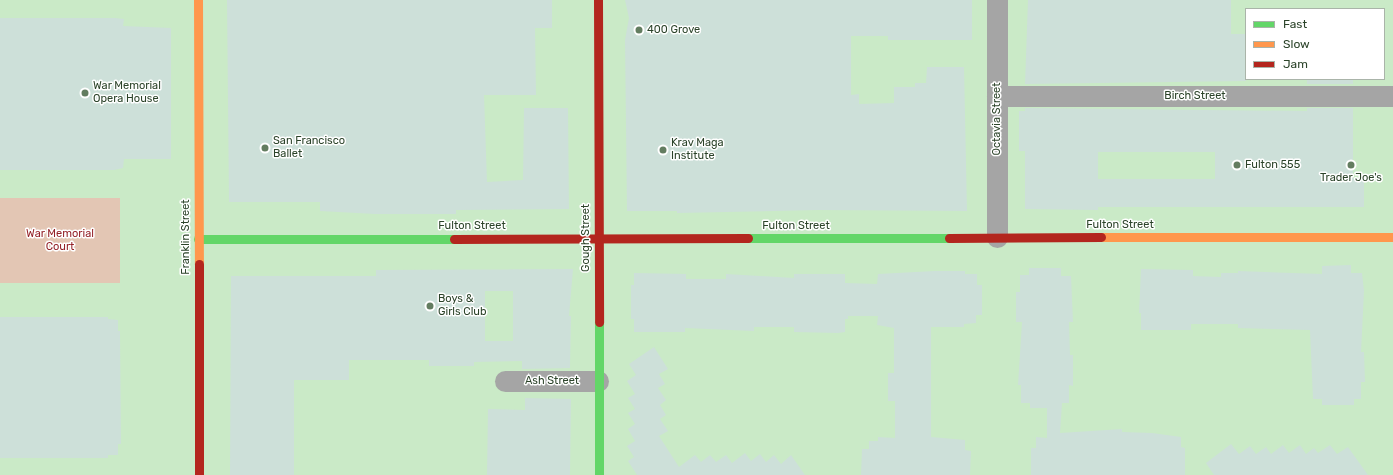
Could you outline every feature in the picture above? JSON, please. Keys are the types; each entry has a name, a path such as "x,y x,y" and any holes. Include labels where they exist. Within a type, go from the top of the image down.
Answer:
{"street":[{"name":"Franklin Street","path":"198,0 199,475"},
{"name":"Gough Street","path":"598,0 599,475"},
{"name":"Octavia Street","path":"997,0 997,238"},
{"name":"Birch Street","path":"997,96 1393,96"},
{"name":"Fulton Street","path":"198,239 1393,237"},
{"name":"Ash Street","path":"505,381 598,381"}],"green space":[{"name":"War Memorial Court","path":"0,198 120,198 120,283 0,283"}],"building":[{"path":"227,0 552,0 552,28 535,28 536,95 484,95 487,182 523,180 524,108 568,108 569,209 456,210 456,214 375,214 320,211 320,202 229,202"},
{"path":"625,0 972,0 972,40 888,40 888,36 851,36 851,95 859,94 859,104 894,103 894,87 915,87 915,83 926,83 927,67 964,67 967,211 818,210 677,213 677,211 627,211 625,40 629,18"},
{"path":"1028,0 1231,0 1231,34 1245,34 1246,81 1025,84"},
{"name":"War Memorial Opera House","path":"0,18 115,18 124,19 123,26 171,28 171,159 124,159 123,168 114,170 0,170"},
{"path":"1307,80 1353,80 1353,84 1307,84"},
{"name":"Fulton 555","path":"1025,108 1307,111 1307,108 1353,108 1353,178 1364,178 1364,207 1098,207 1098,210 1025,209 1025,151 1019,151 1019,111 1025,111","holes":["1098,152 1215,152 1215,179 1098,179"]},
{"path":"1351,265 1351,273 1362,273 1364,291 1361,352 1364,352 1365,382 1361,382 1361,399 1354,399 1354,405 1322,405 1322,399 1313,399 1310,330 1238,328 1238,324 1191,324 1191,330 1141,330 1141,313 1139,313 1141,269 1193,270 1193,276 1221,277 1221,273 1238,273 1238,271 1322,274 1322,266"},
{"path":"1029,268 1061,268 1061,276 1071,276 1073,322 1069,322 1070,355 1073,355 1073,386 1069,385 1069,403 1062,403 1060,433 1122,429 1122,432 1152,433 1181,437 1181,447 1185,448 1185,475 1031,475 1031,448 1036,448 1036,437 1047,438 1047,408 1030,408 1030,403 1021,403 1021,385 1018,385 1022,322 1016,322 1016,292 1020,292 1020,275 1029,275"},
{"path":"573,269 569,316 571,316 570,368 522,369 522,361 474,362 474,366 429,366 429,360 349,360 349,380 294,380 294,475 230,475 231,276 376,276 376,270","holes":["485,291 513,291 513,341 485,341"]},
{"path":"965,271 965,274 977,274 977,285 982,285 982,315 976,315 976,323 964,324 964,327 931,327 931,437 965,440 965,450 971,451 970,475 861,475 862,449 869,449 869,441 878,441 878,437 895,438 895,401 888,401 888,373 894,373 894,328 877,325 878,316 848,316 848,319 845,319 845,332 838,333 794,332 794,327 754,327 754,331 685,328 685,332 634,332 634,319 631,319 631,285 634,285 634,273 686,274 686,279 726,279 726,274 794,278 794,274 845,274 845,283 877,284 878,274"},
{"path":"0,317 108,317 108,319 118,320 118,331 120,331 121,444 118,444 118,455 108,455 108,458 0,458"},
{"path":"654,347 668,369 659,374 665,384 658,388 666,400 660,405 666,415 660,419 668,431 659,436 679,467 695,455 701,462 710,455 716,462 726,455 732,463 745,453 751,461 760,454 766,462 774,455 781,464 791,455 805,475 637,475 628,461 634,457 627,446 635,441 628,429 635,424 628,413 635,409 628,398 635,394 627,381 636,375 629,364"},
{"path":"525,398 571,399 570,475 487,475 488,409 525,410"},
{"path":"1231,444 1239,454 1250,446 1256,454 1266,447 1271,454 1283,445 1289,453 1300,445 1306,454 1314,448 1318,453 1330,445 1337,454 1348,447 1368,475 1214,475 1206,463"}],"traffic: fast":[{"path":"748,238 949,238"},
{"path":"198,239 454,239"},
{"path":"599,322 599,475"}],"traffic: slow":[{"path":"198,0 199,264"},
{"path":"1101,237 1393,237"}],"traffic: jam":[{"path":"598,0 599,322"},
{"path":"949,238 1101,237"},
{"path":"454,239 748,238"},
{"path":"199,264 199,475"}],"place":[{"name":"400 Grove","path":"639,30"},
{"name":"War Memorial Opera House","path":"85,93"},
{"name":"San Francisco Ballet","path":"265,148"},
{"name":"Krav Maga Institute","path":"663,150"},
{"name":"Fulton 555","path":"1237,165"},
{"name":"Trader Joe's","path":"1351,165"},
{"name":"Boys & Girls Club","path":"430,306"}]}
